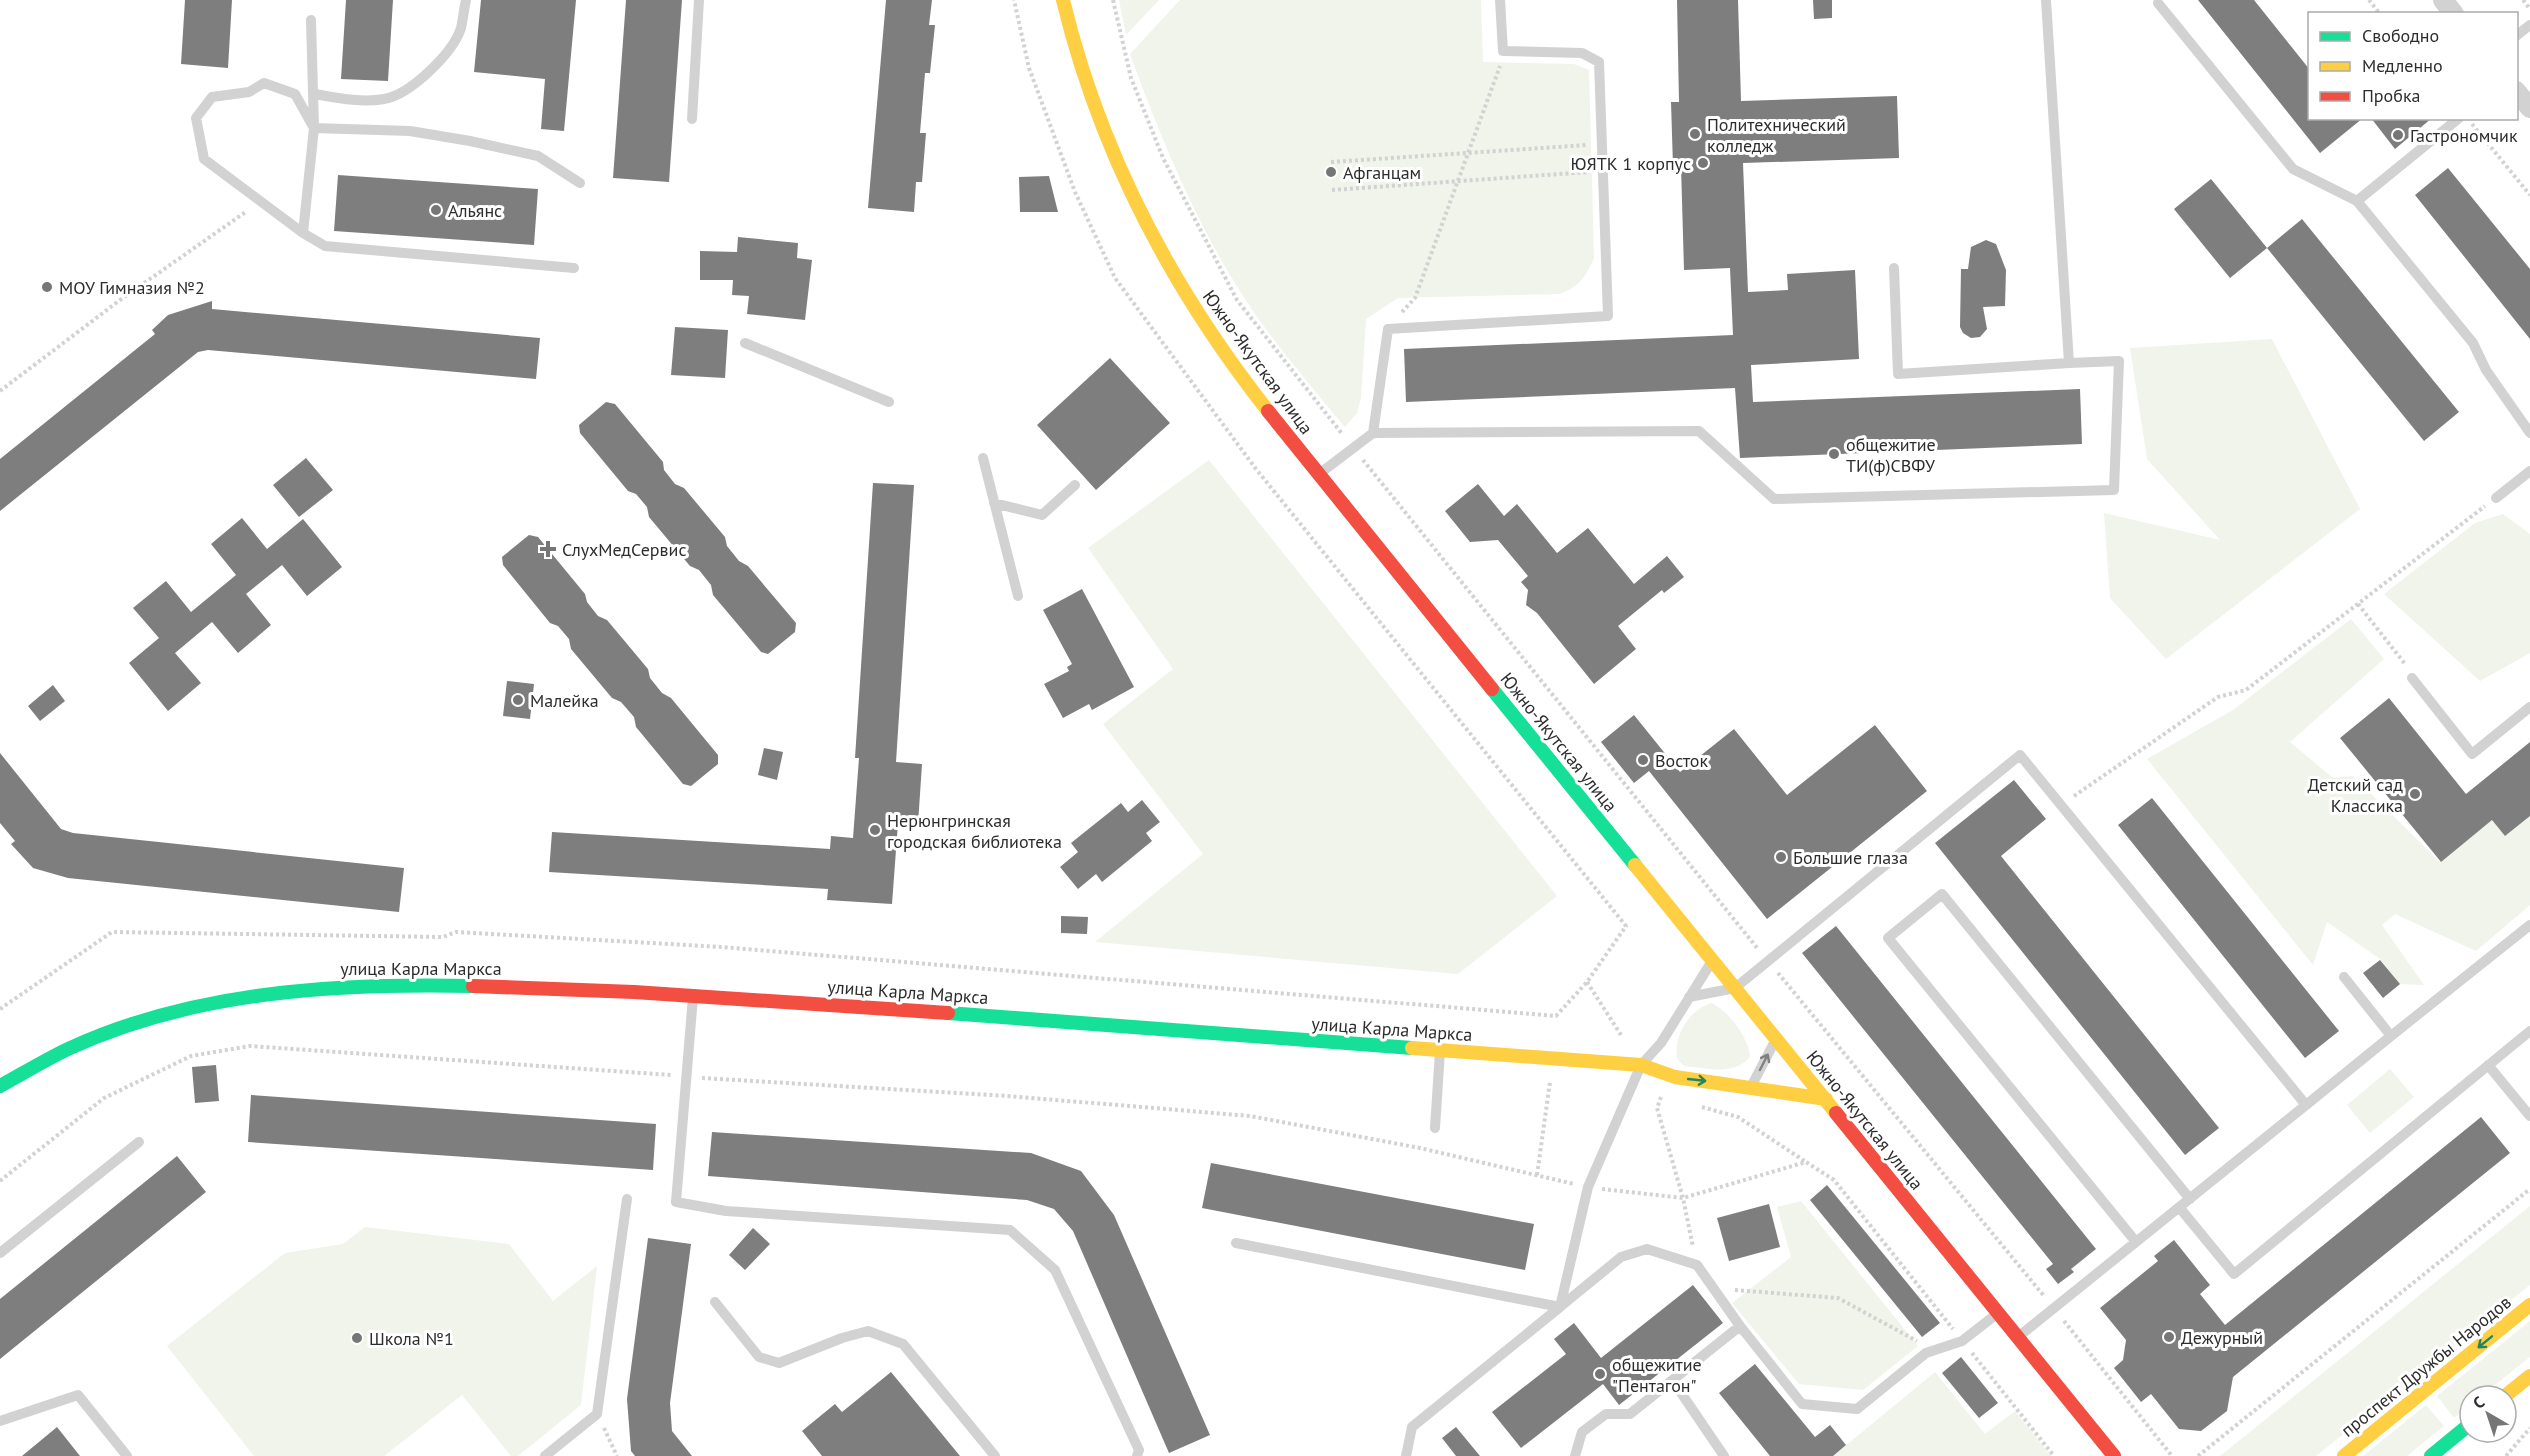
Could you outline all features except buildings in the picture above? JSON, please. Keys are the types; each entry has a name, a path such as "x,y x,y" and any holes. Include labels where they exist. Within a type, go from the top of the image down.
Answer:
{"street":[{"name":"Южно-Якутская улица","path":"1063,0 1070,32 1102,132 1156,247 1216,341 1318,474 2114,1456"},
{"path":"2443,0 2452,12"},
{"path":"2518,92 2530,108"},
{"name":"улица Карла Маркса","path":"0,1086 33,1065 104,1035 146,1021 261,993 363,984 453,983 693,995 1641,1065 1675,1077 1751,1086 1826,1099"},
{"name":"проспект Дружбы Народов","path":"2344,1456 2530,1305"},
{"path":"2518,1386 2530,1376"},
{"path":"2431,1456 2458,1434"}],"lane":[{"path":"315,94 354,101 387,99 419,82 446,53 460,30 465,0"},
{"path":"692,119 699,0"},
{"path":"1372,433 1388,329 1608,316 1599,62 1581,53 1503,51 1500,0"},
{"path":"2046,0 2069,363"},
{"path":"2158,3 2293,169 2357,201 2473,343 2486,370 2530,433"},
{"path":"303,234 314,128 315,94 311,20"},
{"path":"2518,35 2530,25"},
{"path":"314,128 295,94 264,83 249,92 212,97 196,118 204,159 303,234 325,246 574,268"},
{"path":"2357,201 2457,120"},
{"path":"314,128 410,131 470,141 538,156 580,183"},
{"path":"1318,474 1372,433 1699,431 1774,499 2114,490 2119,361 1898,374 1894,268"},
{"path":"745,343 888,402"},
{"path":"983,458 1018,596"},
{"path":"2496,498 2530,471"},
{"path":"994,503 1042,515 1075,485"},
{"path":"2412,678 2472,754 2530,707"},
{"path":"1689,997 1735,988 2020,755 2306,1105"},
{"path":"2136,1242 1888,938 1942,894 2190,1199"},
{"path":"2018,1337 2530,925"},
{"path":"1560,1307 1588,1187 1641,1065 1661,1043 1713,960"},
{"path":"2344,977 2391,1036"},
{"path":"693,995 676,1202 726,1211 1010,1230 1055,1270 1139,1450 1137,1456"},
{"path":"2180,1207 2234,1274 2530,1031"},
{"path":"1751,1086 1776,1038"},
{"path":"1435,1128 1440,1050"},
{"path":"2488,1065 2530,1116"},
{"path":"0,1253 139,1142"},
{"path":"544,1456 597,1414 627,1199"},
{"path":"1236,1243 1560,1307"},
{"path":"1406,1456 1412,1427 1621,1257 1647,1249 1697,1265 1740,1326 1802,1404 1857,1409 1926,1353 1962,1341 1998,1313"},
{"path":"715,1302 759,1357 779,1363 842,1338 868,1331 903,1344 995,1456"},
{"path":"1575,1456 1582,1432 1606,1414 1630,1414 1740,1326"},
{"path":"1673,1380 1724,1456"},
{"path":"0,1421 78,1395 127,1456"}],"path":[{"path":"0,1009 112,932 443,937 456,932 722,946 1556,1016 1587,982 1626,926 1256,469 1115,278 1075,192 1033,78 1014,0"},
{"path":"1113,0 1131,78 1163,158 1237,300 1353,448 2172,1456"},
{"path":"2369,0 2378,12"},
{"path":"2523,0 2530,9"},
{"path":"1388,329 1415,298 1497,79 1503,51"},
{"path":"2470,120 2530,195"},
{"path":"1330,162 1602,144"},
{"path":"1332,190 1603,171"},
{"path":"0,391 120,300 260,202"},
{"path":"2061,805 2218,698 2246,690 2496,498"},
{"path":"2358,604 2407,666 2412,678"},
{"path":"1587,982 1622,1035"},
{"path":"0,1181 104,1098 191,1056 250,1046 686,1077 1008,1096 1251,1116 1420,1148 1588,1187 1683,1198 1806,1162"},
{"path":"1537,1175 1551,1082"},
{"path":"1673,1099 1662,1096 1657,1108 1683,1198 1697,1265"},
{"path":"1694,1105 1737,1117 1834,1180 2054,1456"},
{"path":"2198,1456 2530,1189"},
{"path":"1713,1288 1838,1298 1914,1341 1923,1342"},
{"path":"1944,1332 1951,1327"},
{"path":"597,1414 617,1456"},
{"path":"2506,1456 2530,1428"}],"shaded area":[{"path":"1119,0 1159,0 1126,35"},
{"path":"1180,0 1481,0 1483,62 1574,64 1589,70 1594,258 1588,271 1571,289 1559,294 1398,298 1366,319 1361,398 1357,413 1345,427 1283,351 1240,291 1199,218 1151,109 1130,54"},
{"path":"2272,339 2360,509 2166,659 2110,598 2104,513 2220,540 2147,459 2130,348"},
{"path":"1209,460 1557,896 1458,974 1095,942 1203,854 1103,724 1173,669 1088,548"},
{"path":"2503,514 2530,534 2530,653 2480,681 2384,594 2475,523"},
{"path":"2351,619 2384,659 2290,742 2333,778 2353,776 2440,862 2492,820 2505,836 2530,816 2530,905 2476,951 2395,914 2382,925 2424,985 2400,984 2380,959 2327,922 2313,965 2147,759 2233,710"},
{"path":"1711,1003 1731,1018 1746,1042 1750,1057 1736,1067 1711,1069 1684,1066 1677,1059 1678,1041 1684,1025 1696,1012"},
{"path":"2390,1069 2414,1097 2370,1133 2347,1105"},
{"path":"1801,1201 1918,1346 1863,1390 1799,1384 1732,1303 1791,1257 1777,1207"},
{"path":"2530,1206 2530,1285 2316,1456 2220,1456"},
{"name":"Школа №1","path":"365,1227 509,1244 553,1301 597,1266 581,1405 518,1456 511,1456 462,1395 384,1456 254,1456 167,1346 285,1253 343,1244"},
{"path":"2530,1321 2530,1357 2496,1384 2458,1384 2458,1415 2454,1418 2437,1396"},
{"path":"1935,1372 1985,1434 2015,1411 2051,1456 1833,1456"},
{"path":"2426,1405 2444,1426 2407,1456 2363,1456"}],"traffic: fast":[{"path":"1492,689 1635,865"},
{"path":"0,1086 68,1049 116,1030 165,1014 215,1003 318,989 370,986 473,986"},
{"path":"948,1013 1412,1048"},
{"path":"2431,1456 2458,1434"}],"traffic: slow":[{"path":"1063,0 1078,57 1097,111 1143,217 1200,316 1268,411"},
{"path":"1635,865 1836,1113"},
{"path":"1412,1048 1641,1065 1675,1077 1826,1099"},
{"path":"2344,1456 2530,1305"},
{"path":"2518,1386 2530,1376"}],"traffic: jam":[{"path":"1268,411 1492,689"},
{"path":"473,986 634,992 948,1013"},
{"path":"1836,1113 2114,1456"}],"place":[{"name":"Политехнический колледж","path":"1695,134"},
{"name":"Гастрономчик","path":"2398,135"},
{"name":"ЮЯТК 1 корпус","path":"1703,163"},
{"name":"Афганцам","path":"1331,172"},
{"name":"Альянс","path":"436,210"},
{"name":"МОУ Гимназия №2","path":"47,287"},
{"name":"общежитие ТИ(ф)СВФУ","path":"1834,454"},
{"name":"СлухМедСервис","path":"548,549"},
{"name":"Малейка","path":"518,700"},
{"name":"Восток","path":"1643,760"},
{"name":"Детский сад Классика","path":"2415,794"},
{"name":"Нерюнгринская городская библиотека","path":"875,830"},
{"name":"Большие глаза","path":"1781,857"},
{"name":"Дежурный","path":"2169,1337"},
{"name":"Школа №1","path":"357,1338"},
{"name":"общежитие \"Пентагон\"","path":"1600,1374"}]}
